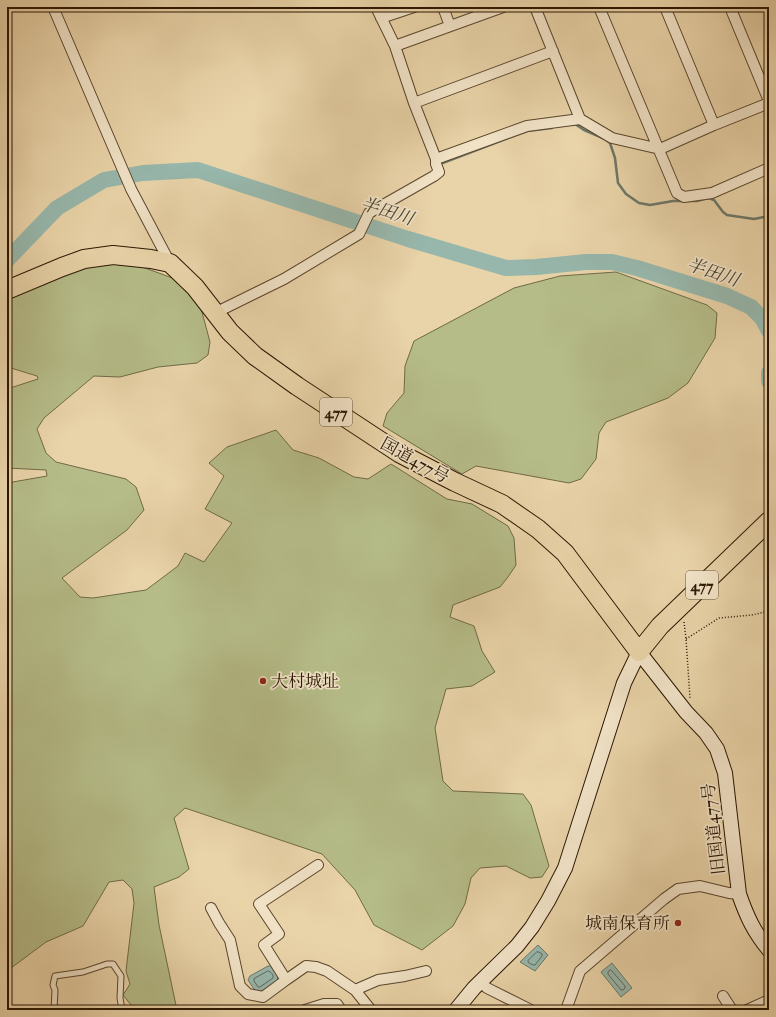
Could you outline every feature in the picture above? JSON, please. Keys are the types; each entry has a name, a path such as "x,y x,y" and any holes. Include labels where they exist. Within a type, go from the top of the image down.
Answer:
{"highway":[{"path":"7,290 84,259 113,255 151,259 170,263"},
{"name":"国道477号","path":"170,263 195,288 230,332 254,356 399,453 502,504 538,529 565,553 639,652"},
{"name":"477","path":"639,652 660,626 769,522"}],"street":[{"path":"54,7 131,189 170,263"},
{"path":"215,313 284,279 359,234 370,213 439,172 436,159 414,103 395,46 376,7"},
{"path":"381,18 414,7"},
{"path":"443,7 450,26"},
{"path":"395,46 503,7"},
{"path":"535,7 580,119 612,138 660,149 769,102 730,7"},
{"path":"599,7 660,149 677,193 684,197 712,193 769,168"},
{"path":"665,7 714,125"},
{"path":"414,103 553,51"},
{"path":"436,159 527,126 580,119"},
{"path":"456,1010 481,982 517,946 532,927 548,901 565,868 624,683 639,652"},
{"name":"旧国道477号","path":"639,652 686,712 706,733 717,749 725,774 739,894 753,929 767,945"},
{"path":"286,980 264,945 279,934 259,904 318,865"},
{"path":"566,1010 580,971 664,898 678,889 700,886 739,894"},
{"path":"211,908 230,940 240,986 248,994 263,997 306,966 316,967 327,971 355,990 369,1010"},
{"path":"355,990 378,980 426,971"},
{"path":"481,982 487,988 531,1010"},
{"path":"723,996 732,1010"},
{"path":"747,1010 769,1000"},
{"path":"305,1010 324,1004 337,1004 341,1010"}],"lane":[{"path":"54,1010 55,990 53,985 55,976 83,972 107,964 113,964 122,976 120,998 122,1010"}],"path":[{"path":"678,608 683,617 686,639 691,704 686,712"},
{"path":"686,639 719,618 752,616 769,611"}],"green space":[{"path":"118,258 175,279 189,289 202,312 210,342 208,355 197,363 158,367 120,377 94,376 44,418 37,429 46,453 56,462 126,479 136,487 144,510 127,530 62,578 80,597 93,598 146,590 178,566 185,553 204,562 232,523 205,509 224,476 209,463 227,447 276,430 293,450 319,458 354,477 368,479 391,464 447,499 472,504 508,526 514,538 516,565 500,587 453,605 450,617 474,626 482,651 495,672 472,686 446,689 435,728 443,781 453,791 523,794 531,805 549,866 542,877 530,878 506,866 480,868 471,878 465,904 453,926 422,950 374,925 355,890 322,854 185,808 174,818 189,869 179,877 154,887 159,925 177,1010 146,1010 145,1008 132,1006 123,995 130,984 126,971 134,903 132,889 123,880 109,882 83,926 46,942 7,971 7,483 47,476 46,470 7,468 7,389 38,379 37,376 11,368 7,365 7,296 88,264"},
{"path":"616,272 707,305 717,313 715,338 688,383 668,398 606,422 599,433 596,459 581,479 569,483 476,466 462,474 383,426 387,413 404,393 405,366 414,341 514,288 560,276"}],"water":[{"path":"538,945 548,955 535,971 520,962"},
{"path":"612,963 632,988 621,997 601,972"},
{"path":"268,966 271,966 278,976 277,981 260,992 256,992 248,980 250,976"}],"waterway":[{"path":"573,125 575,124 610,143 615,158 618,183 626,194 639,203 650,205 673,201 683,201"},
{"path":"440,164 527,131 552,128"},
{"name":"半田川","path":"7,260 57,208 104,180 143,173 198,170 408,239 506,268 536,267 586,262 612,262 637,268 727,296 751,307 762,318 769,331"},
{"path":"688,201 697,201 708,198 714,200 727,215 754,219 769,216"},
{"name":"半田川","path":"769,373 769,381"}],"place":[{"name":"大村城址","path":"263,681"},
{"name":"城南保育所","path":"678,923"}]}
